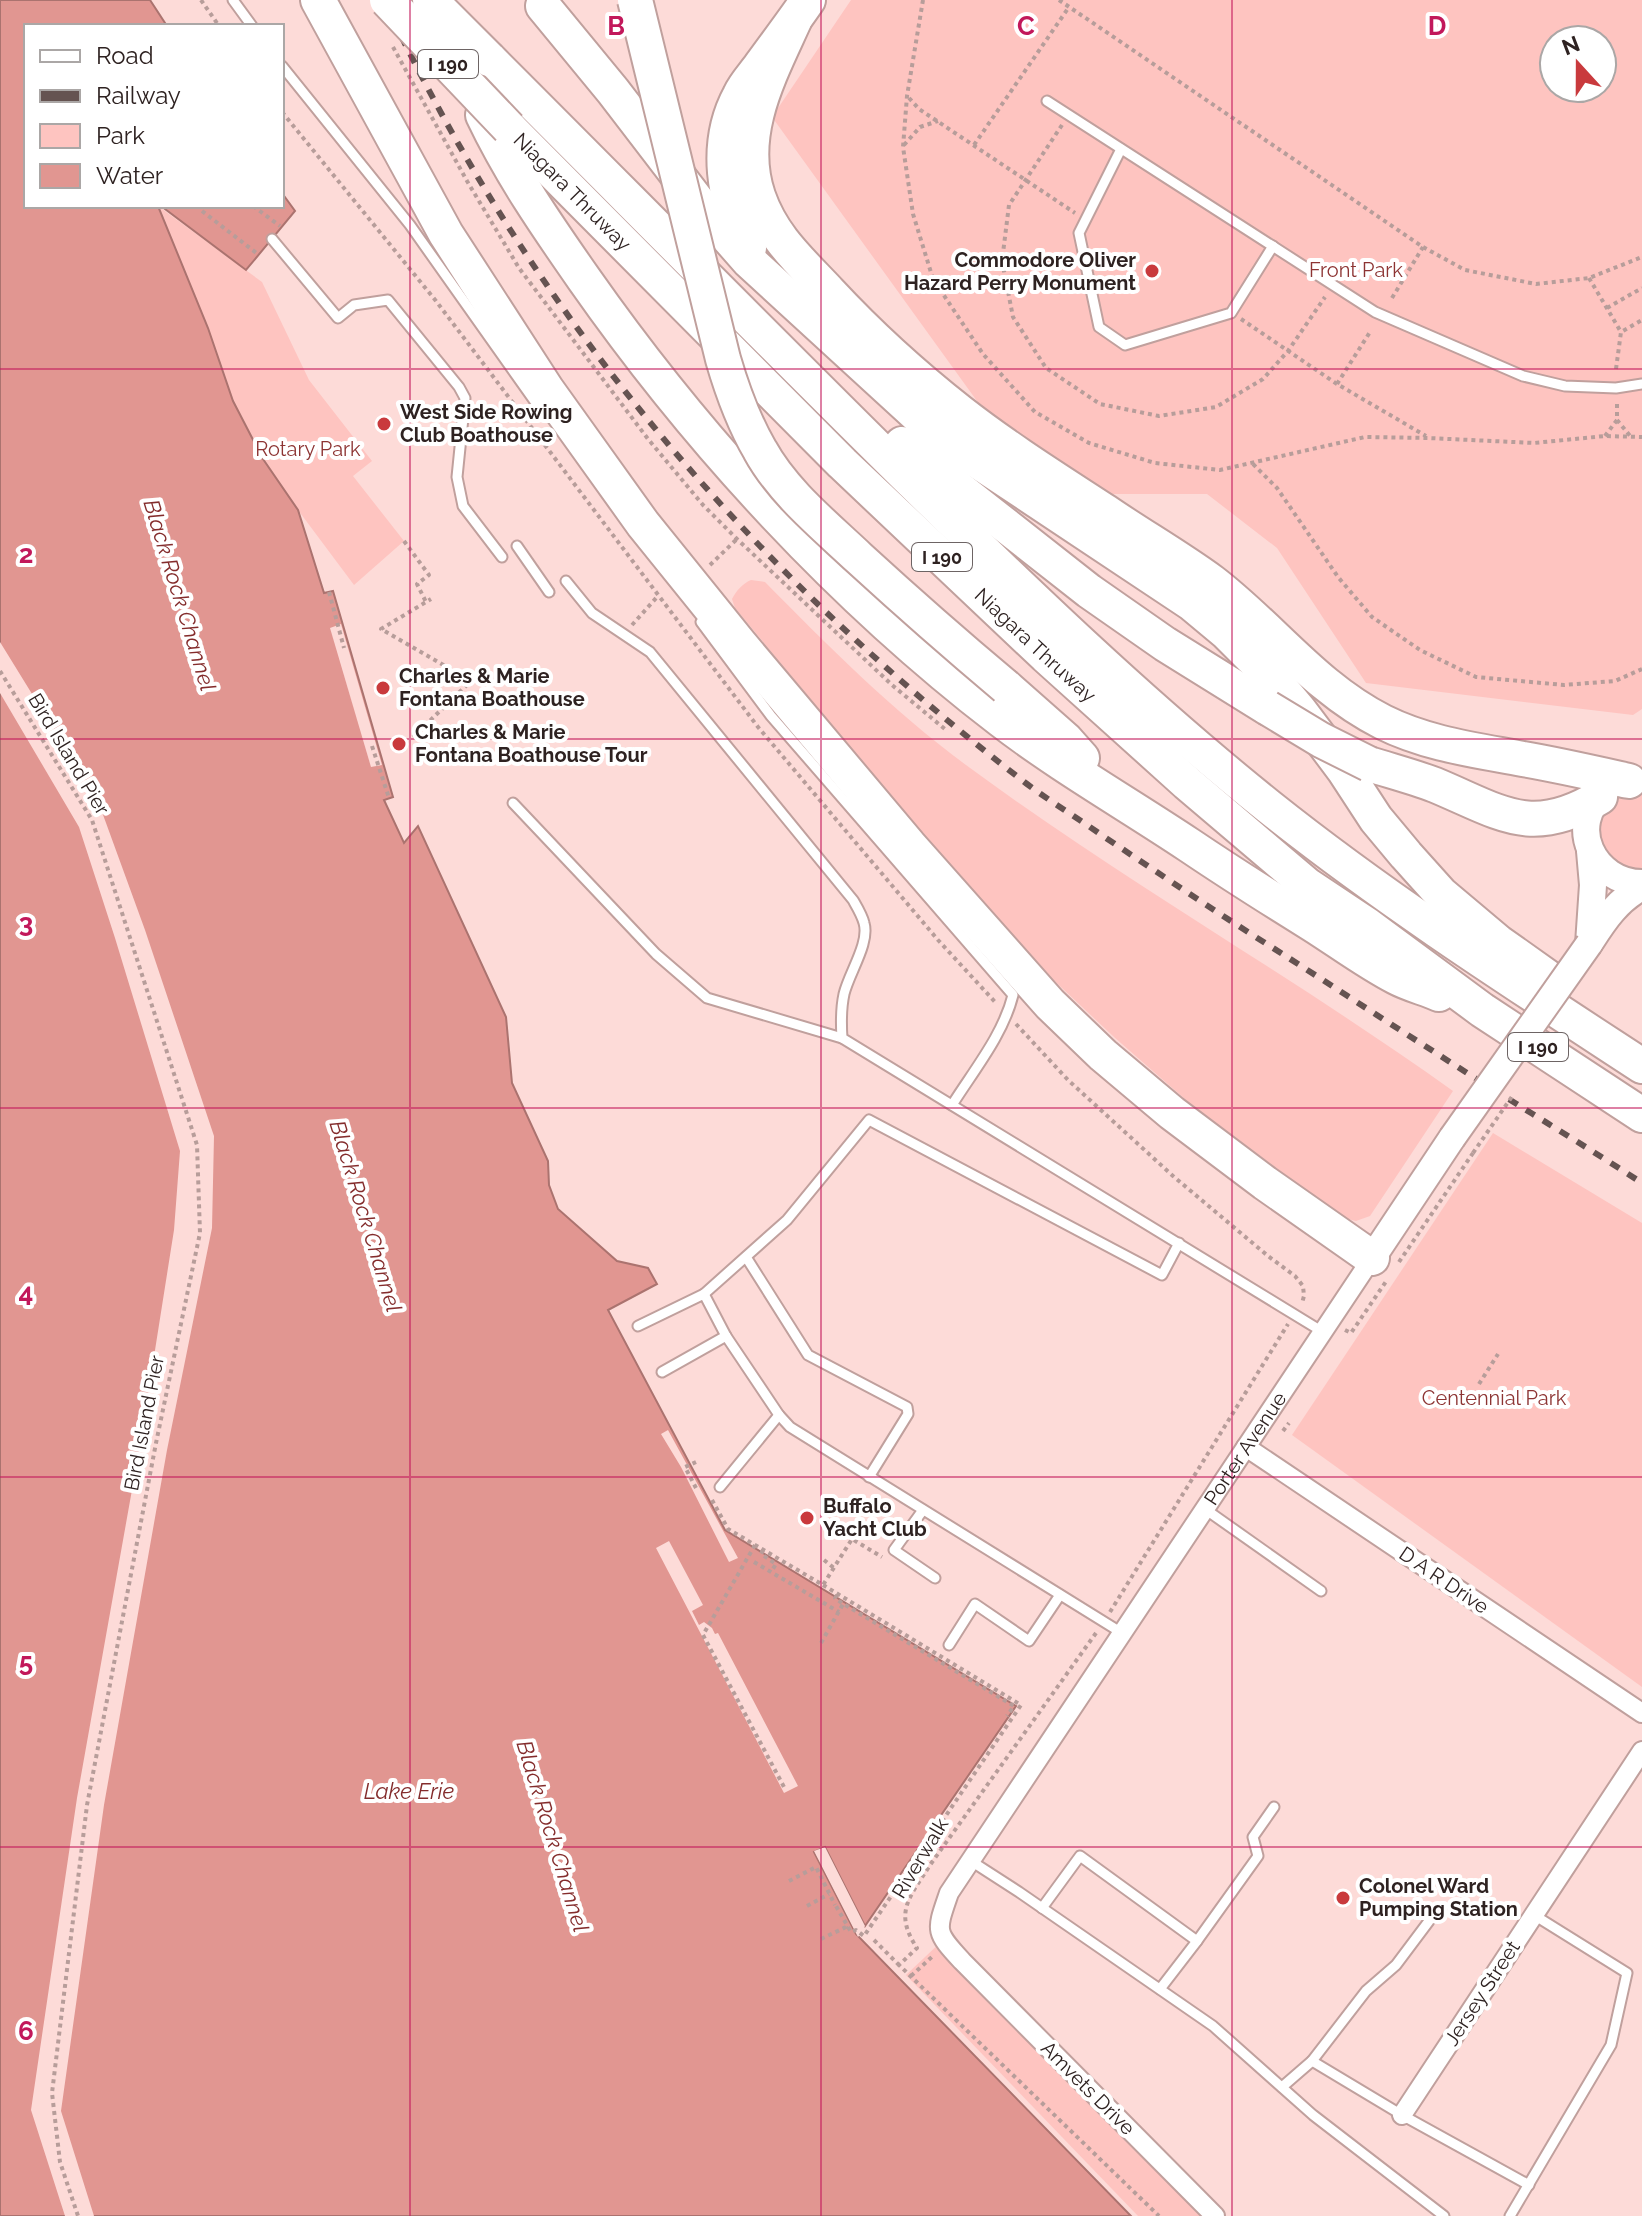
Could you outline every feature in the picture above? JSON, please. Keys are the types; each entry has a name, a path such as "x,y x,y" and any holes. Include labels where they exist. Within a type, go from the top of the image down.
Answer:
{"highway":[{"path":"318,0 446,234 547,390 694,600 1050,1004 1103,1055 1172,1113 1265,1183 1386,1266"},
{"name":"Niagara Thruway","path":"387,0 509,128 794,415 1057,666 1187,783 1307,885 1482,1010 1642,1115"},
{"name":"Niagara Thruway","path":"430,0 971,539 1151,706 1354,874 1642,1066"},
{"path":"437,0 452,43 502,153 520,184 624,334 722,455 876,614 940,671 1058,762 1396,977 1482,1010"},
{"path":"635,0 723,359 732,390 760,452 818,520 927,620 1066,740 1117,797"},
{"path":"543,6 613,91 686,188 749,261 907,406 967,454 1191,603 1227,633 1299,710 1376,819 1441,894 1498,942 1642,1039"},
{"path":"801,10 740,93 727,130 725,175 739,231 751,250 804,312"},
{"path":"801,10 765,85 754,119 751,148 757,193 767,219 781,241 905,367 1030,462 1210,581 1262,625 1322,683 1348,702 1418,737 1458,748 1528,760 1623,786"},
{"path":"792,363 859,405 953,486 1089,591 1165,644 1321,740 1369,764 1431,784 1495,812 1537,820 1566,815 1623,786"}],"street":[{"path":"1589,944 1593,885 1587,830 1590,813 1623,786"},
{"name":"Porter Avenue","path":"1589,848 1608,874 1642,885"},
{"name":"Porter Avenue","path":"962,1961 943,1940 940,1931 949,1893 1323,1332 1386,1266 1589,944 1614,908 1642,885"},
{"name":"D A R Drive","path":"1246,1447 1642,1713"},
{"name":"Jersey Street","path":"1402,2115 1642,1751"},
{"name":"Amvets Drive","path":"962,1961 1215,2216"}],"lane":[{"path":"233,0 251,24"},
{"path":"284,68 410,225 546,416"},
{"path":"1047,101 1375,312 1523,376 1565,386 1616,388 1642,384"},
{"path":"1121,149 1079,233 1099,327 1125,345 1231,313 1273,246"},
{"path":"272,239 338,318 354,305 388,300 459,387 465,398 457,477 463,506 502,557"},
{"path":"517,546 549,592"},
{"path":"566,581 592,613 650,652 853,900 865,924 865,941 843,997 842,1038"},
{"path":"694,600 771,716 1013,995 1008,1015 952,1105"},
{"path":"513,803 656,954 707,998 842,1038 1323,1332"},
{"path":"638,1326 704,1294 746,1257 787,1220 869,1120 1162,1275 1179,1243"},
{"path":"746,1257 808,1355 907,1407 908,1414 869,1477"},
{"path":"704,1294 726,1336 790,1427 1122,1633"},
{"path":"662,1372 726,1336"},
{"path":"720,1487 779,1415"},
{"path":"1205,1509 1321,1591"},
{"path":"923,1510 894,1550 935,1578"},
{"path":"949,1645 975,1604 1029,1641 1060,1595"},
{"path":"1160,1989 1258,1856 1253,1837 1274,1807"},
{"path":"1042,1908 1080,1856 1197,1941"},
{"path":"971,1861 1213,2026 1313,2115 1444,2216"},
{"path":"1510,2216 1611,2045 1627,1973 1534,1915"},
{"path":"1282,2087 1312,2061 1366,1991 1396,1965 1429,1921"},
{"path":"1312,2061 1529,2185"}],"path":[{"path":"201,0 218,24"},
{"path":"923,0 907,96 903,147 913,214 933,279 983,354 1035,412 1089,443 1155,463 1220,470 1365,437 1534,443 1605,436 1642,437"},
{"path":"1059,0 1423,247 1465,270 1536,284 1589,278 1641,260"},
{"path":"974,145 1069,7"},
{"path":"390,41 519,268 648,439 703,505 737,539 892,685 946,730"},
{"path":"907,96 919,109 1085,221"},
{"path":"1035,164 1069,115"},
{"path":"903,147 920,127 938,121"},
{"path":"256,208 281,228"},
{"path":"202,211 259,255"},
{"path":"1392,298 1423,247"},
{"path":"1589,278 1621,332 1616,369"},
{"path":"1295,341 1333,285"},
{"path":"1607,308 1642,288"},
{"path":"1231,313 1337,384 1428,438"},
{"path":"1621,332 1642,320"},
{"path":"1337,384 1370,332"},
{"path":"1605,436 1617,420 1617,404"},
{"path":"1617,420 1631,437"},
{"path":"1253,464 1277,488 1338,577 1372,617 1420,650 1476,677 1564,685 1615,681 1642,669"},
{"path":"694,600 737,539"},
{"path":"404,541 429,575 417,584 429,601 381,629 471,681 413,737"},
{"path":"329,592 344,648"},
{"path":"639,617 657,597"},
{"name":"Bird Island Pier","path":"0,671 92,820 197,1145 200,1233 156,1443 87,1805 52,2093 60,2162 78,2216"},
{"path":"372,746 389,798"},
{"path":"1347,1331 1351,1333 1386,1266 1462,1145"},
{"path":"1114,1606 1288,1325"},
{"path":"1479,1384 1498,1354"},
{"path":"1283,1431 1289,1423"},
{"path":"696,1462 685,1467 696,1488"},
{"path":"720,1487 712,1499 728,1529 1021,1705 864,1936 856,1930 851,1932 836,1906"},
{"path":"823,1585 852,1539 882,1557"},
{"path":"755,1545 703,1635 784,1787"},
{"path":"763,1550 761,1554 776,1564 771,1572"},
{"path":"824,1560 834,1568"},
{"path":"754,1562 839,1612"},
{"path":"837,1595 835,1598 842,1603 1014,1706 1007,1716"},
{"path":"821,1643 842,1603"},
{"name":"Riverwalk","path":"899,1965 917,1948 905,1927 906,1903 1099,1629"},
{"path":"789,1881 816,1867 846,1927 821,1939"},
{"path":"807,1906 830,1894"},
{"path":"874,1940 1159,2216"},
{"path":"910,1977 941,1947"}],"green space":[{"name":"Front Park","path":"851,0 1642,0 1642,709 1633,715 1366,683 1277,548 1207,494 1110,494 982,408 772,117"},
{"name":"Rotary Park","path":"159,208 262,282 309,380 372,461 353,476 404,541 354,585 263,459 233,401 208,328"},
{"path":"751,580 765,582 887,700 939,744 1025,808 1332,1008 1453,1091 1370,1216 1356,1221 1348,1219 1194,1107 1046,973 946,863 735,608 732,599"},
{"path":"1642,790 1642,872 1613,865 1598,843 1599,816 1616,796"},
{"name":"Centennial Park","path":"1493,1133 1642,1223 1642,1687 1292,1435"},
{"path":"943,1940 1215,2216 1138,2216 906,1975"}],"water":[{"name":"Lake Erie","path":"0,0 150,0 166,24 24,24 24,208 159,208 208,328 233,401 263,459 298,510 324,593 333,591 393,797 384,800 404,843 418,826 506,1017 512,1083 548,1161 549,1185 558,1209 617,1261 648,1268 657,1284 608,1310 725,1530 1016,1706 865,1926 825,1847 814,1852 856,1934 1131,2216 0,2216"},
{"path":"284,196 295,211 246,270 164,208 284,208"}],"pier":[{"path":"341,624 382,765 371,767 330,628"},
{"path":"0,642 98,801 214,1136 212,1228 167,1450 104,1805 61,2111 94,2216 65,2216 31,2110 77,1798 140,1445 174,1230 180,1151 79,827 0,693"},
{"path":"668,1430 738,1558 729,1562 661,1434"},
{"path":"669,1541 703,1605 692,1611 699,1625 704,1622 715,1634 718,1633 798,1786 784,1793 656,1548"},
{"path":"825,1847 865,1926 863,1929 823,1852 819,1853 861,1933 858,1937 814,1851"}],"railway":[{"path":"384,0 443,116 508,226 580,331 658,431 741,526 831,617 926,702 1045,797 1241,928 1642,1183"}],"place":[{"name":"Commodore Oliver Hazard Perry Monument","path":"1152,271"},
{"name":"West Side Rowing Club Boathouse","path":"384,424"},
{"name":"Charles & Marie Fontana Boathouse","path":"383,688"},
{"name":"Charles & Marie Fontana Boathouse Tour","path":"399,744"},
{"name":"Buffalo Yacht Club","path":"807,1518"},
{"name":"Colonel Ward Pumping Station","path":"1343,1898"}],"water label":[{"name":"Black Rock Channel","path":"180,595"},
{"name":"Black Rock Channel","path":"366,1216"},
{"name":"Black Rock Channel","path":"553,1836"}]}
